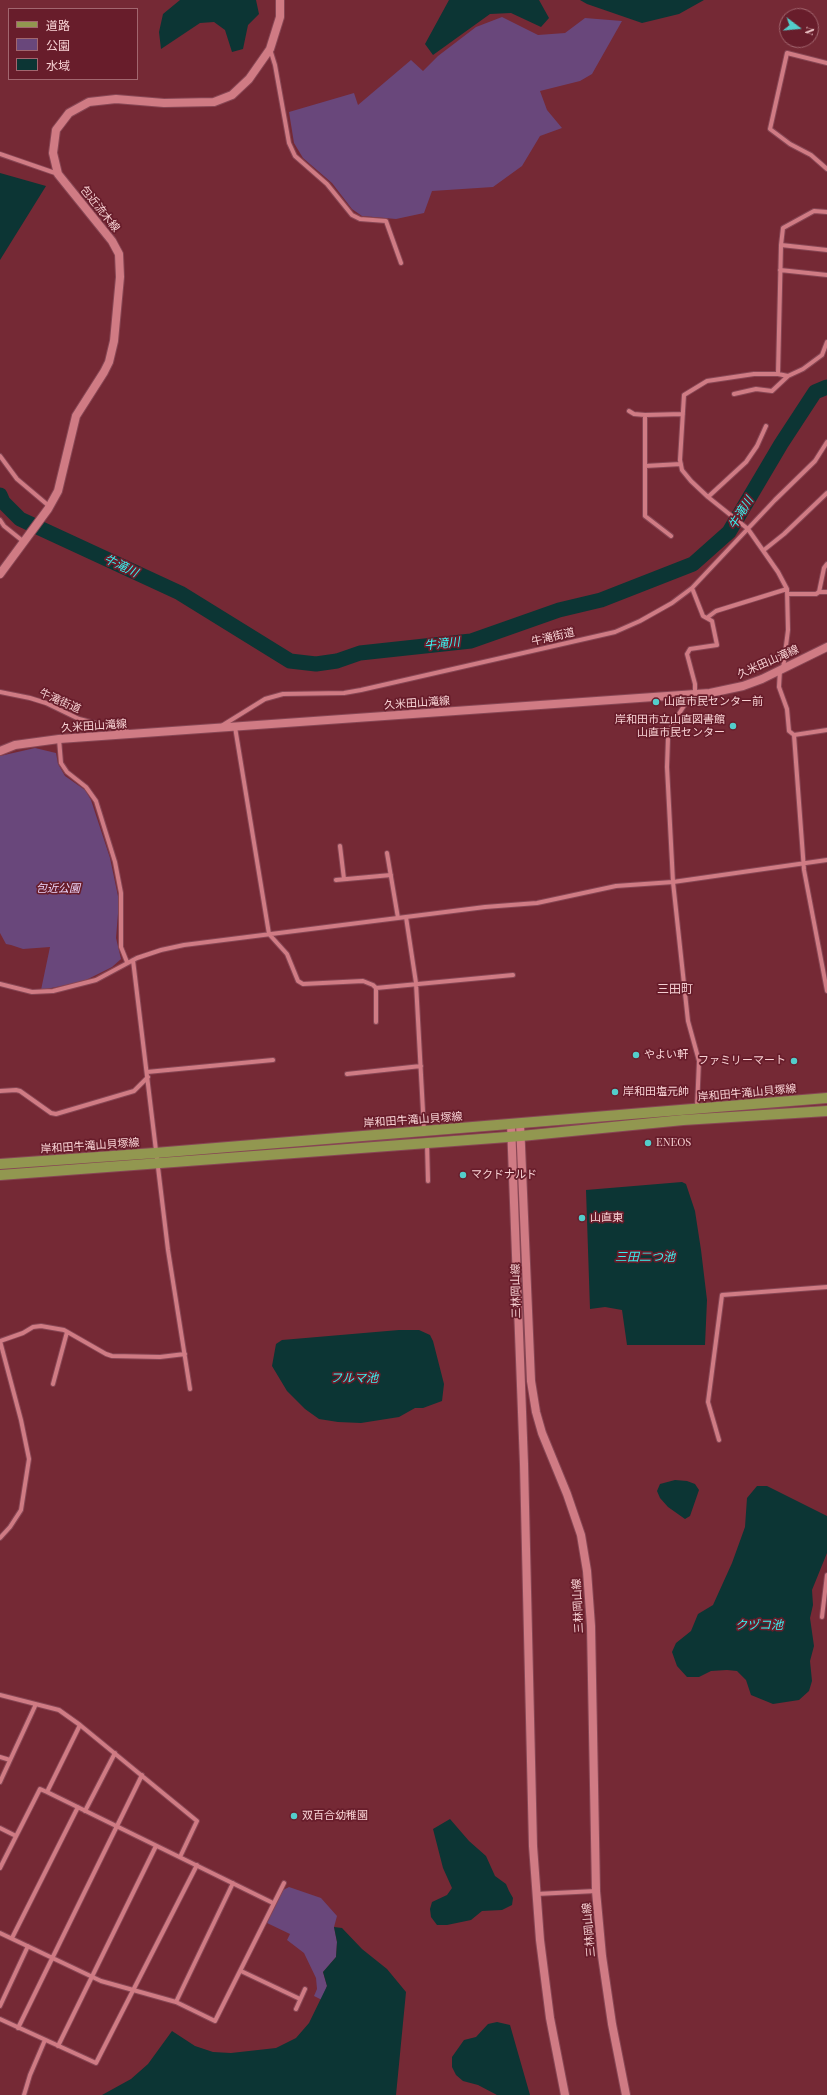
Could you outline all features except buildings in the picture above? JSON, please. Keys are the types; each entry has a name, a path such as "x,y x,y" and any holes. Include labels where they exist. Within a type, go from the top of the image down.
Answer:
{"main road":[{"name":"包近流木線","path":"0,574 43,515 58,491 76,416 109,362 114,341 120,277 119,254 112,241 58,174 53,153 56,130 69,113 77,107 89,102 102,100 164,103 214,102 232,94 250,79 270,49 280,17 280,0"},
{"name":"久米田山滝線","path":"0,751 15,746 59,739 694,695 744,686 782,670 827,647"},
{"name":"岸和田牛滝山貝塚線","path":"0,1175 424,1130 696,1110 827,1098"},
{"name":"岸和田牛滝山貝塚線","path":"0,1164 156,1158 427,1142 516,1136 683,1120 827,1111"},
{"name":"三林岡山線","path":"515,1124 531,1381 536,1412 542,1433 567,1494 581,1535 587,1571 591,1626 596,1891 604,1971 612,2024 626,2095"},
{"name":"三林岡山線","path":"516,1136 518,1274 533,1846 536,1894 550,2018 565,2095"}],"street":[{"path":"270,49 275,65 289,143 295,156 327,184 352,215 360,219 386,221 401,263"},
{"path":"827,63 787,53 770,129 790,144 811,155 827,168"},
{"path":"0,154 58,174"},
{"path":"778,374 780,270 783,228 814,211 827,212"},
{"path":"781,245 827,250"},
{"path":"780,270 827,275"},
{"path":"734,394 756,390 772,391 788,376 803,369 822,355 827,342"},
{"path":"788,376 778,374 754,374 707,381 684,395 681,464 682,470 691,482 747,528 764,550 787,592 788,630 779,688 787,709 789,731 794,735 797,767 797,796 804,864 826,971 827,991"},
{"path":"629,412 645,416 683,414"},
{"path":"645,416 645,516 671,536"},
{"path":"708,497 746,462 757,446 766,426"},
{"name":"牛滝街道","path":"220,728 265,698 283,694 344,693 614,632 672,603 692,588 747,528 815,461 827,442"},
{"path":"0,456 17,479 49,506"},
{"path":"645,466 681,464"},
{"path":"764,550 784,534 827,493"},
{"path":"0,520 4,526 25,539"},
{"path":"819,592 824,568 827,564"},
{"path":"692,588 703,616 708,617 712,621 717,645 690,649 686,654 695,684 694,695 673,723 668,738 668,800 673,882 688,1021 699,1061 696,1110"},
{"path":"708,617 716,612 787,592 816,594 819,592 827,592"},
{"name":"牛滝街道","path":"0,692 30,698 79,720 135,734"},
{"path":"235,726 270,934 287,954 298,981 303,984 363,981 369,982 376,988 513,975"},
{"path":"794,735 827,730"},
{"path":"59,739 61,762 67,772 86,787 96,800 115,862 121,893 121,947 127,962"},
{"path":"340,846 344,879"},
{"path":"387,853 398,918"},
{"path":"0,984 32,992 53,991 96,980 127,962 161,950 270,934 549,901 616,886 673,882 827,860"},
{"path":"336,880 391,875"},
{"path":"406,917 416,983 424,1130"},
{"path":"132,960 148,1077 156,1158 168,1250 190,1389"},
{"path":"376,988 376,1022"},
{"path":"147,1072 274,1060"},
{"path":"347,1074 421,1066"},
{"path":"0,1092 20,1091 51,1113 56,1114 134,1091 148,1077"},
{"path":"427,1142 428,1181"},
{"path":"719,1440 708,1402 722,1295 827,1287"},
{"path":"0,1538 10,1527 21,1510 29,1460 21,1420 0,1341 23,1333 33,1327 41,1326 67,1332 112,1356 160,1357 184,1354"},
{"path":"53,1384 67,1332"},
{"path":"822,1617 827,1575"},
{"path":"0,1695 59,1710 115,1753 197,1821 180,1857"},
{"path":"0,1782 36,1704"},
{"path":"47,1792 80,1725"},
{"path":"85,1811 115,1753"},
{"path":"0,1757 10,1760"},
{"path":"18,2028 142,1775"},
{"path":"0,1868 40,1789 273,1903"},
{"path":"12,1938 78,1807"},
{"path":"0,1828 16,1836"},
{"path":"58,2046 156,1846"},
{"path":"0,2019 96,2063 196,1865"},
{"path":"176,2002 233,1883"},
{"path":"0,1932 92,1976 176,2002 215,2021 284,1883"},
{"path":"536,1894 596,1891"},
{"path":"0,2006 28,1946"},
{"path":"241,1971 300,1999"},
{"path":"296,2009 305,1989"},
{"path":"24,2095 32,2069 45,2040"}],"green space":[{"path":"502,17 538,35 565,33 585,18 622,21 592,74 580,81 540,91 547,110 562,128 540,136 522,166 493,187 432,191 424,213 396,219 362,216 352,209 332,183 303,158 294,143 289,112 354,93 358,105 411,60 423,71 438,56 476,27"},
{"name":"包近公園","path":"35,748 56,753 58,764 65,776 85,790 91,800 110,858 119,901 116,938 121,959 112,967 82,982 41,990 50,947 23,949 6,944 0,933 0,756"},
{"path":"289,1887 321,1898 337,1916 334,1927 337,1942 336,1957 323,1972 327,1986 322,2000 314,1996 317,1989 316,1978 304,1953 287,1940 290,1934 267,1923 283,1890"}],"water":[{"path":"180,0 256,0 259,14 248,25 243,49 232,52 225,30 214,22 200,23 161,49 159,32 163,14"},
{"path":"449,0 539,0 549,18 541,27 511,13 490,14 433,55 425,44"},
{"path":"580,0 704,0 679,14 642,23 587,4"},
{"path":"0,173 46,186 0,260"},
{"name":"三田二つ池","path":"682,1182 686,1184 695,1211 701,1250 707,1300 705,1345 627,1345 622,1310 605,1307 590,1309 586,1190"},
{"name":"フルマ池","path":"399,1330 419,1330 430,1335 433,1341 444,1384 442,1401 423,1408 415,1408 399,1417 361,1423 319,1419 305,1409 287,1391 272,1366 276,1344 282,1340"},
{"path":"675,1480 687,1481 695,1484 699,1490 690,1516 685,1519 668,1507 660,1498 657,1491 660,1484"},
{"name":"クヅコ池","path":"757,1486 767,1486 827,1516 827,1553 812,1590 813,1605 810,1618 814,1646 810,1661 812,1681 809,1691 799,1700 773,1704 751,1695 746,1680 737,1671 711,1671 699,1677 687,1677 677,1666 672,1652 676,1643 691,1631 698,1614 713,1605 732,1563 745,1527 747,1498"},
{"path":"450,1819 469,1841 486,1856 495,1876 506,1884 513,1898 512,1905 502,1910 482,1911 471,1920 447,1925 437,1925 431,1917 430,1909 432,1902 447,1895 452,1888 443,1868 433,1829"},
{"path":"334,1927 342,1928 362,1949 387,1969 406,1992 396,2095 102,2095 131,2079 148,2064 172,2031 195,2046 213,2052 231,2053 276,2048 296,2038 309,2023 327,1986 323,1972 336,1957 337,1942"},
{"path":"497,2022 510,2025 530,2095 497,2095 478,2085 463,2081 456,2075 452,2067 452,2057 464,2040 476,2037 488,2024"}],"waterway":[{"name":"牛滝川","path":"0,495 3,502 20,519 180,593 290,661 316,664 337,661 360,653 471,641 559,610 601,600 693,564 729,532 781,444 815,392 827,387"}],"place":[{"name":"山直市民センター前","path":"656,702"},
{"name":"岸和田市立山直図書館 山直市民センター","path":"733,726"},
{"name":"やよい軒","path":"636,1055"},
{"name":"ファミリーマート","path":"794,1061"},
{"name":"岸和田塩元帥","path":"615,1092"},
{"name":"ENEOS","path":"648,1143"},
{"name":"マクドナルド","path":"463,1175"},
{"name":"山直東","path":"582,1218"},
{"name":"双百合幼稚園","path":"294,1816"}],"district":[{"name":"三田町","path":"675,989"}]}
